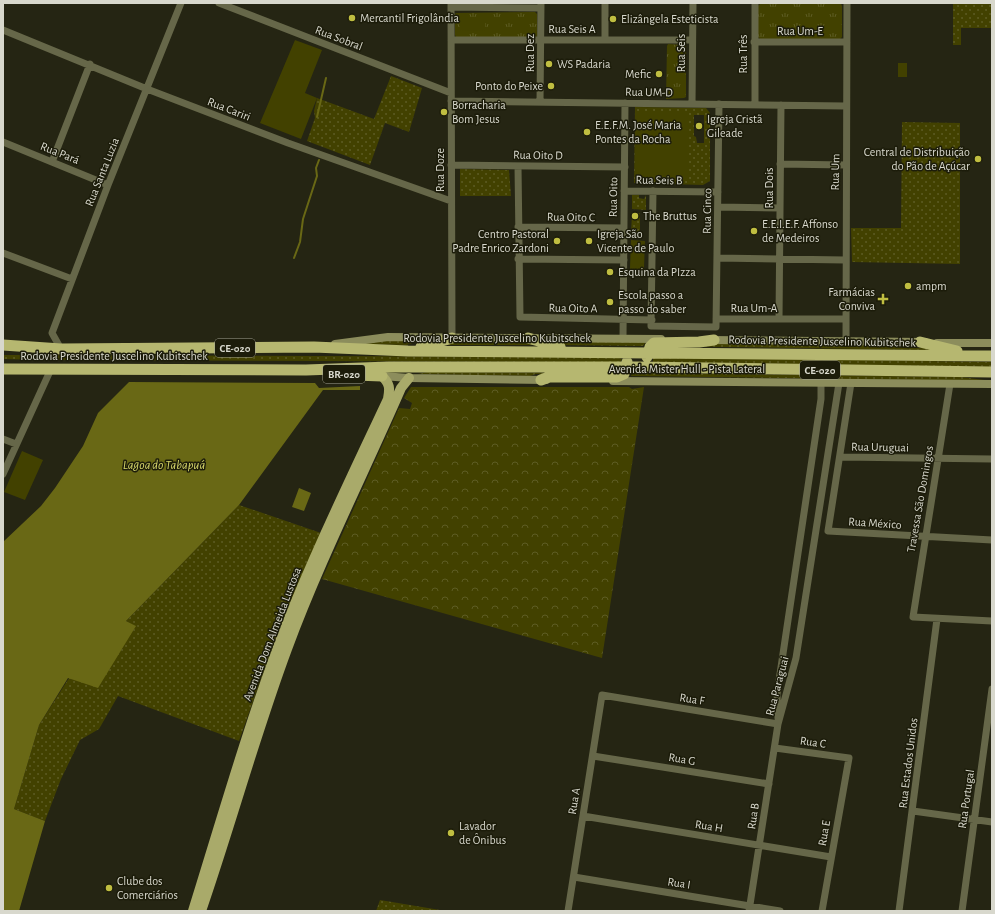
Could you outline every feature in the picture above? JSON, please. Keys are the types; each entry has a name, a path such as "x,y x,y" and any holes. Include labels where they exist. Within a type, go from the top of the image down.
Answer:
{"highway":[{"path":"3,337 61,349"},
{"path":"408,351 452,338"},
{"path":"528,338 576,351"},
{"path":"647,367 647,352 654,343 699,342 714,340"},
{"path":"920,342 975,356"},
{"name":"Rodovia Presidente Juscelino Kubitschek","path":"3,345 61,349 314,347 408,351 576,351 992,356"},
{"path":"541,380 549,377 617,377 624,374 627,367 627,352"},
{"name":"Rodovia Presidente Juscelino Kubitschek","path":"3,369 306,370 389,367 647,367 992,372"},
{"name":"BR-020","path":"306,370 324,374 382,376"},
{"path":"968,371 992,377"}],"main road":[{"path":"314,347 388,337 992,343"},
{"name":"Avenida Mister Hull - Pista Lateral","path":"382,376 409,378 541,380 992,384"},
{"name":"Avenida Dom Almeida Lustosa","path":"382,376 388,382 391,400"},
{"name":"Avenida Dom Almeida Lustosa","path":"193,911 229,808 284,632 391,400 409,378"},
{"name":"Avenida Dom Almeida Lustosa","path":"201,911 229,808"}],"street":[{"name":"Rua Santa Luzia","path":"61,349 52,333 108,185 181,3"},
{"name":"Rua Sobral","path":"219,3 451,93"},
{"path":"605,3 605,40"},
{"name":"Rua Seis","path":"692,3 692,104"},
{"name":"Rua Três","path":"754,105 755,3"},
{"name":"Rua Um","path":"846,341 845,260 847,3"},
{"name":"Rua Doze","path":"451,5 452,338"},
{"path":"451,5 541,5"},
{"name":"Rua Dez","path":"540,102 541,5"},
{"name":"Rua Cariri","path":"3,30 90,64 147,89 288,143 451,201"},
{"name":"Rua Seis A","path":"451,40 692,40"},
{"name":"Rua Um-E","path":"754,42 847,42"},
{"path":"52,162 90,64"},
{"name":"Rua UM-D","path":"451,101 846,106"},
{"name":"Rua Oito","path":"623,339 625,103"},
{"name":"Rua Cinco","path":"716,319 719,104"},
{"name":"Rua Dois","path":"779,319 781,105"},
{"name":"Rua Pará","path":"3,142 108,185"},
{"path":"780,164 846,165"},
{"name":"Rua Oito D","path":"451,165 625,167"},
{"path":"518,166 518,259 624,260"},
{"name":"Rua Seis B","path":"624,191 718,192"},
{"path":"652,320 653,191"},
{"path":"718,207 780,208"},
{"name":"Rua Oito C","path":"518,227 624,228"},
{"path":"3,253 72,279"},
{"path":"717,258 845,260"},
{"name":"Rua Oito A","path":"518,259 519,315 523,318 652,320"},
{"name":"Rua Um-A","path":"652,320 651,326 716,327 716,319 846,319"},
{"path":"3,474 51,369"},
{"name":"Rua Paraguai","path":"778,724 777,694 821,399 821,382"},
{"name":"Rua Paraguai","path":"778,724 796,658 839,383"},
{"path":"840,457 851,383"},
{"name":"Travessa São Domingos","path":"937,619 913,617 950,384"},
{"path":"3,438 16,444"},
{"name":"Rua Uruguai","path":"840,457 992,459"},
{"name":"Rua México","path":"840,457 828,531 992,540"},
{"path":"937,619 992,621"},
{"name":"Rua Estados Unidos","path":"899,911 937,619"},
{"name":"Rua Portugal","path":"962,911 992,689"},
{"name":"Rua F","path":"602,695 778,724"},
{"name":"Rua A","path":"568,911 602,695"},
{"name":"Rua B","path":"749,909 778,724"},
{"name":"Rua C","path":"775,748 849,758"},
{"name":"Rua G","path":"593,756 769,784"},
{"name":"Rua E","path":"822,911 849,758"},
{"path":"913,811 992,822"},
{"name":"Rua H","path":"583,816 831,857"},
{"name":"Rua I","path":"574,877 749,909 780,911"}],"green space":[{"path":"953,3 992,3 992,28 961,28 961,45 953,45"},
{"path":"760,4 841,4 842,37 840,39 760,39 758,37 758,6"},
{"path":"535,12 537,14 537,36 535,38 456,37 455,35 456,13"},
{"path":"460,18 485,18 485,31 460,30"},
{"path":"295,40 322,50 305,93 317,98 301,139 260,123"},
{"path":"668,44 686,46 686,97 684,98 666,99"},
{"path":"898,63 907,63 907,77 898,77"},
{"path":"391,76 422,88 409,132 385,123 370,165 307,141 315,118 314,111 317,98 374,119"},
{"path":"635,107 706,108 710,113 710,181 703,185 634,183","holes":["694,115 704,115 704,143 697,143 696,137 694,136"]},
{"path":"637,113 687,113 687,181 637,180"},
{"path":"902,122 960,123 960,264 852,262 851,228 901,228"},
{"path":"460,169 509,170 511,196 460,196"},
{"path":"632,195 639,195 639,198 644,199 646,195 646,210 632,209"},
{"path":"632,213 640,213 640,234 631,234"},
{"path":"631,240 645,241 644,268 630,268"},
{"path":"630,268 644,268 644,276 630,276"},
{"path":"374,341 420,341 406,345 361,344"},
{"path":"449,342 530,342 541,345 441,345"},
{"path":"553,342 646,342 643,346 563,345"},
{"path":"704,343 896,346 903,348 929,348 929,350 657,346"},
{"path":"3,355 615,357 622,359 620,362 39,360 3,359"},
{"path":"653,357 992,362 992,367 653,362"},
{"path":"428,372 617,373 536,374 530,376 418,374"},
{"path":"632,373 961,377 992,381 631,376"},
{"path":"411,387 629,387 632,389 644,387 602,658 322,579 399,408 410,409 412,403 404,398"},
{"path":"22,451 43,460 25,500 4,492"},
{"path":"239,505 321,533 279,629 275,629 273,634 276,637 239,741 118,696 99,729 80,740 61,779 45,821 14,809 39,725 69,678 135,626 126,621"},
{"path":"380,900 446,911 376,911"}],"water":[{"name":"Lagoa do Tabapuá","path":"129,382 315,383 319,388 360,386 360,390 323,390 239,505 126,621 136,626 98,688 68,678 39,725 14,809 45,821 19,911 3,911 3,542 41,506 83,446 98,413"},
{"path":"299,488 311,493 304,511 292,507"}],"waterway":[{"path":"317,117 326,78"},
{"path":"294,258 300,242 303,219 317,176 316,168 319,160"}],"place":[{"name":"Mercantil Frigolândia","path":"352,18"},
{"name":"Elizângela Esteticista","path":"613,19"},
{"name":"WS Padaria","path":"549,64"},
{"name":"Mefic","path":"659,74"},
{"name":"Ponto do Peixe","path":"551,86"},
{"name":"Borracharia Bom Jesus","path":"444,112"},
{"name":"Igreja Cristã Gileade","path":"699,126"},
{"name":"E.E.F.M. José Maria Pontes da Rocha","path":"587,132"},
{"name":"Central de Distribuição do Pão de Açúcar","path":"978,159"},
{"name":"The Bruttus","path":"635,216"},
{"name":"E.E.I.E.F. Affonso de Medeiros","path":"754,231"},
{"name":"Centro Pastoral Padre Enrico Zardoni","path":"557,241"},
{"name":"Igreja São Vicente de Paulo","path":"589,241"},
{"name":"Esquina da PIzza","path":"610,272"},
{"name":"ampm","path":"908,286"},
{"name":"Farmácias Conviva","path":"883,299"},
{"name":"Escola passo a passo do saber","path":"610,302"},
{"name":"Lavador de Ônibus","path":"451,833"},
{"name":"Clube dos Comerciários","path":"109,888"}]}
